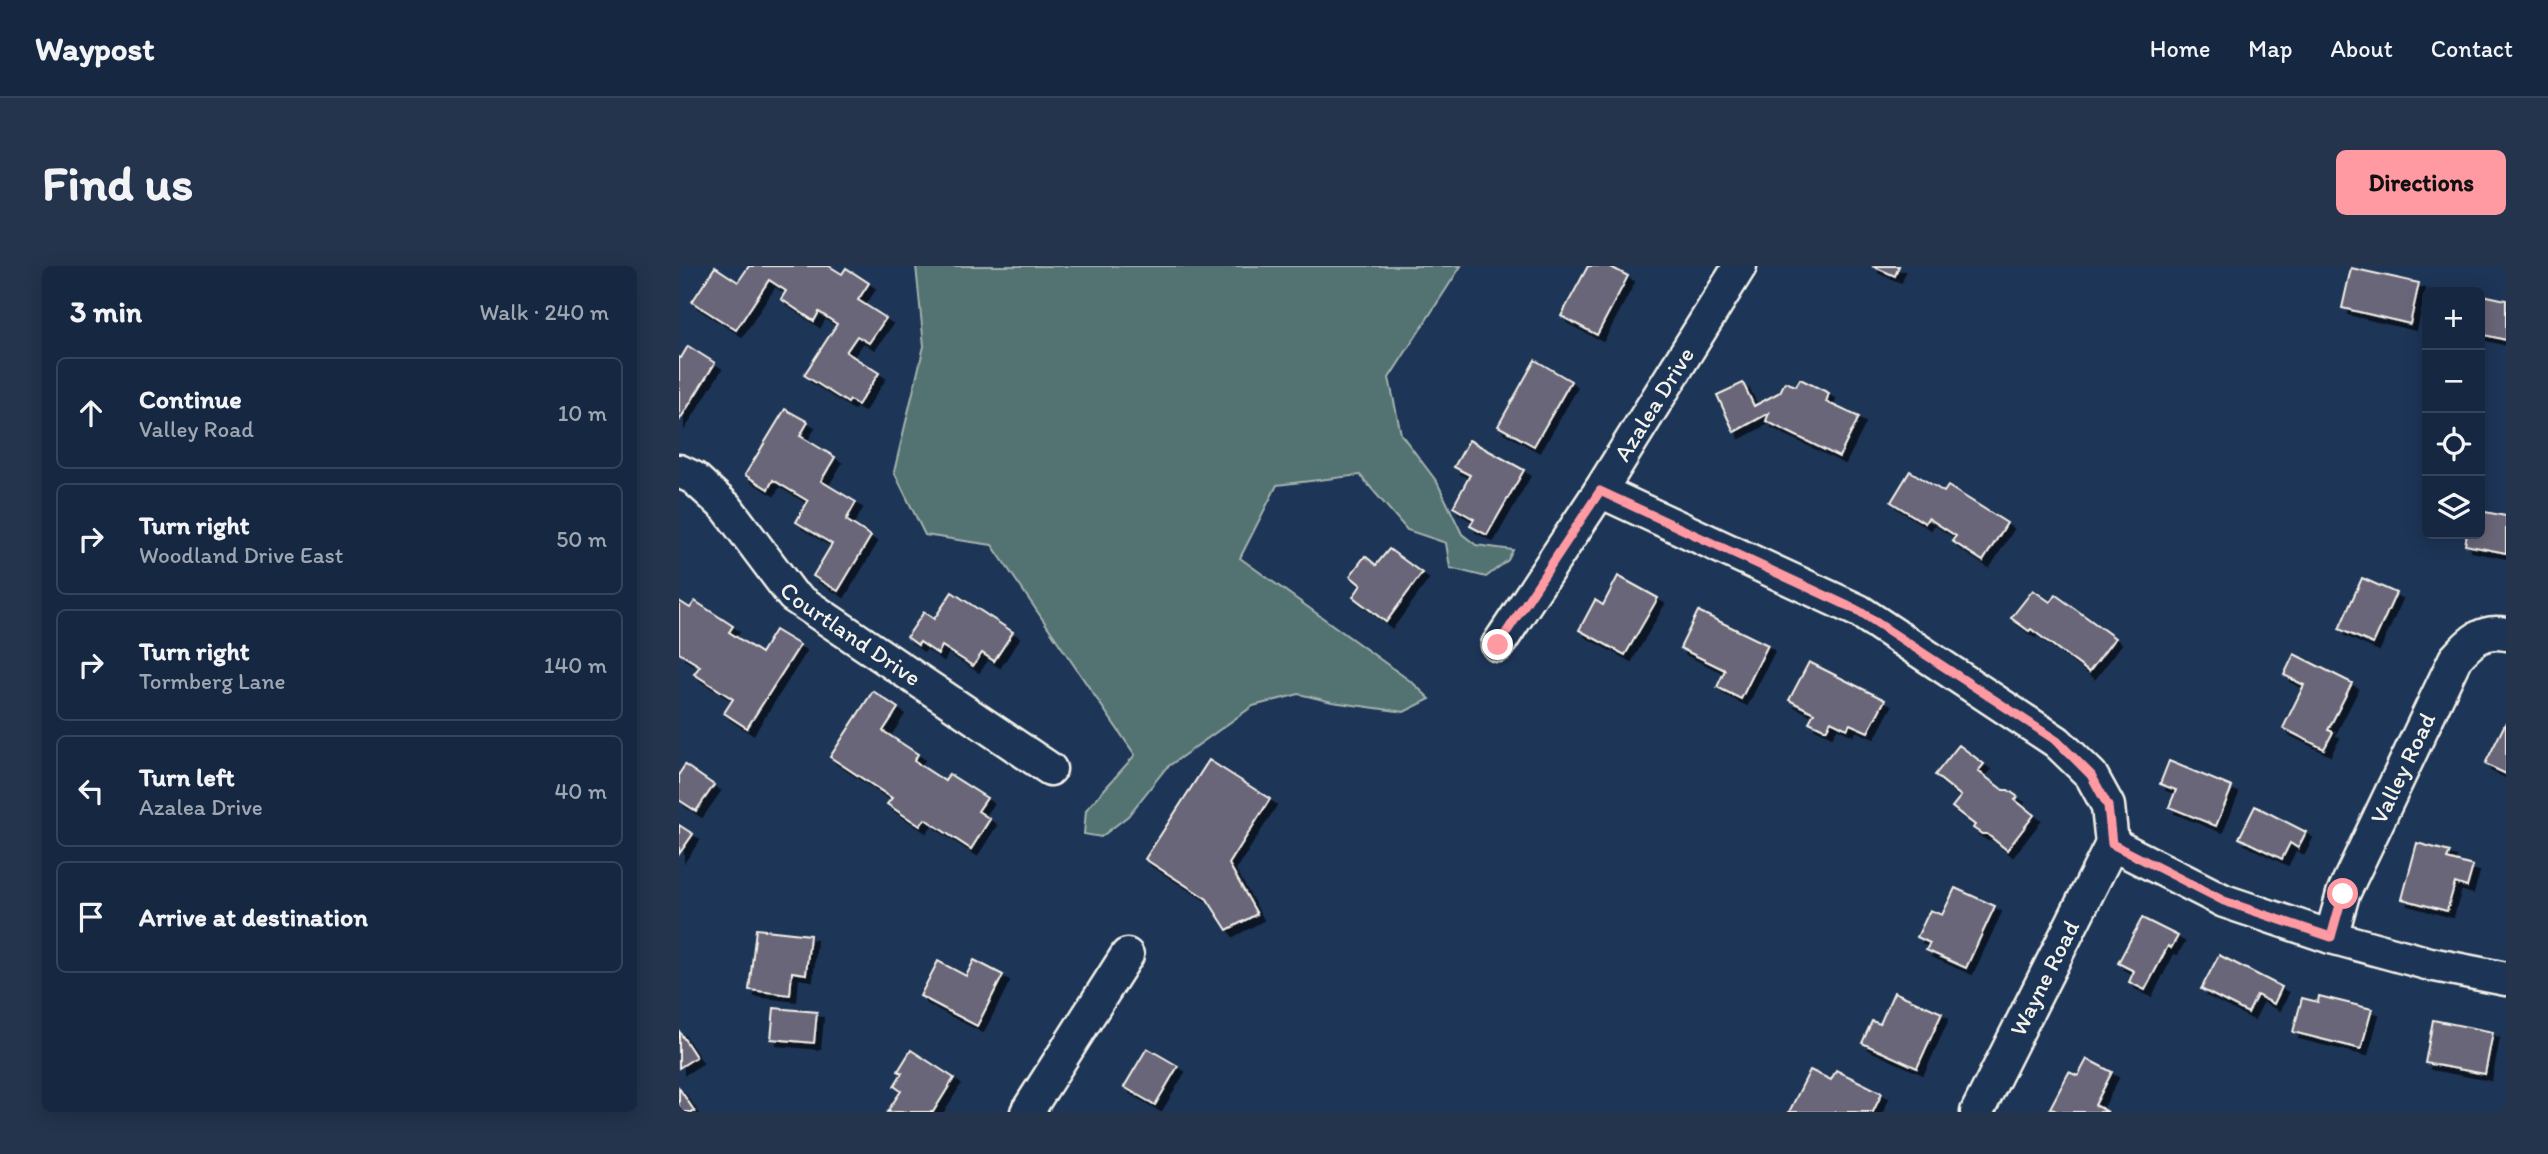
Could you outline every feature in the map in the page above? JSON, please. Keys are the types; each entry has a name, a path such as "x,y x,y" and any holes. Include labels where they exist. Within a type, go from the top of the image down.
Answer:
{"street":[{"name":"Azalea Drive","path":"1498,645 1600,491 1740,266"},
{"name":"Courtland Drive","path":"679,471 694,478 727,508 793,596 1050,769"},
{"path":"1600,491 1859,611 2057,741 2091,775 2108,806 2112,844 2224,901 2331,937 2430,964 2506,979"},
{"name":"Valley Road","path":"2331,937 2343,894 2455,659 2471,640 2495,632 2506,634"},
{"name":"Wayne Road","path":"1977,1112 2112,844"},
{"path":"1027,1112 1128,955"}],"green space":[{"path":"916,266 1461,266 1389,378 1401,434 1437,482 1462,534 1476,545 1513,550 1508,560 1486,577 1450,568 1446,543 1407,530 1360,475 1277,485 1240,558 1413,683 1430,699 1404,712 1332,702 1299,694 1253,706 1166,768 1128,816 1101,837 1084,834 1086,810 1135,755 992,545 925,535 894,472 924,346"}],"building":[{"path":"749,266 829,266 842,274 846,268 869,283 858,300 886,318 869,343 857,336 846,352 879,373 858,405 850,400 848,403 804,375 837,324 819,312 814,321 781,299 786,291 769,280 736,330 692,302 715,267 738,282"},
{"path":"1588,266 1609,266 1628,276 1597,335 1561,316"},
{"path":"1872,266 1899,266 1895,276"},
{"path":"2351,268 2419,283 2410,324 2342,308"},
{"path":"2485,295 2506,300 2506,340 2485,335"},
{"path":"688,346 715,363 679,421 679,357 681,358"},
{"path":"1535,360 1571,381 1534,446 1498,426"},
{"path":"1800,379 1829,393 1826,402 1859,417 1839,457 1766,421 1769,413 1734,432 1717,395 1743,383 1754,406 1780,392 1785,382 1796,386"},
{"path":"785,409 808,422 800,436 835,457 821,481 856,502 846,520 871,536 838,591 813,576 832,544 796,522 808,501 773,480 768,489 745,475"},
{"path":"1469,440 1524,470 1487,535 1470,526 1474,519 1453,507 1470,475 1454,467"},
{"path":"1910,471 1944,492 1948,486 2007,523 1983,561 1952,541 1956,536 1928,518 1925,523 1891,502"},
{"path":"2485,512 2506,516 2506,553 2465,545 2466,539 2485,539"},
{"path":"1389,549 1422,573 1386,622 1353,597 1361,585 1350,576 1365,556 1376,565"},
{"path":"1618,576 1658,598 1625,655 1579,630 1595,600 1603,605"},
{"path":"2362,578 2396,593 2373,644 2339,629"},
{"path":"2033,590 2050,602 2056,595 2115,638 2089,672 2031,629 2029,631 2011,618"},
{"path":"952,592 1013,632 994,661 982,653 973,666 942,646 938,654 907,637 924,612 934,619"},
{"path":"679,601 690,608 695,601 733,626 729,632 761,653 775,630 800,645 747,728 724,713 733,699 694,674 700,666 679,653"},
{"path":"1698,611 1768,645 1741,699 1717,687 1725,670 1680,648"},
{"path":"2294,654 2352,683 2328,730 2333,732 2324,749 2283,728 2304,685 2284,675"},
{"path":"1809,662 1885,700 1868,732 1850,724 1847,729 1831,721 1826,730 1809,722 1814,713 1789,700"},
{"path":"873,691 898,708 883,731 918,754 914,761 945,781 949,774 987,798 978,811 990,819 971,849 925,819 920,826 887,804 892,798 830,757"},
{"path":"2506,722 2506,774 2485,764"},
{"path":"1959,745 1984,764 1978,771 2003,790 2008,790 2018,797 2015,800 2034,815 2007,850 1987,834 1973,828 1975,825 1952,807 1961,796 1935,775"},
{"path":"1209,760 1270,799 1229,864 1257,914 1227,930 1207,899 1145,859"},
{"path":"2169,761 2232,787 2216,826 2169,807 2176,790 2160,784"},
{"path":"685,765 714,785 696,811 679,800 679,774"},
{"path":"2255,806 2306,832 2298,848 2290,843 2282,859 2239,838"},
{"path":"679,825 693,834 679,854"},
{"path":"2417,843 2450,852 2447,859 2473,866 2467,887 2455,883 2447,911 2402,899"},
{"path":"1955,888 1995,906 1966,968 1926,950 1930,943 1917,937 1930,910 1942,915"},
{"path":"2142,918 2178,936 2171,948 2168,946 2145,990 2129,982 2134,971 2118,963"},
{"path":"756,929 810,935 806,974 792,972 790,995 749,990"},
{"path":"2219,955 2282,987 2274,1004 2257,995 2248,1013 2201,989"},
{"path":"974,960 1003,975 977,1026 920,996 938,961 966,976"},
{"path":"1894,992 1942,1013 1917,1068 1862,1043 1872,1021 1880,1024"},
{"path":"2319,996 2372,1009 2361,1049 2293,1032 2302,998 2318,1002"},
{"path":"774,1008 817,1012 814,1043 771,1039"},
{"path":"2433,1020 2493,1032 2485,1074 2425,1063"},
{"path":"679,1031 696,1057 679,1068"},
{"path":"1147,1048 1178,1066 1155,1105 1124,1087"},
{"path":"911,1050 954,1078 933,1112 887,1112 901,1091 894,1086 902,1073 898,1071"},
{"path":"2087,1059 2112,1072 2095,1105 2108,1112 2058,1112 2050,1108 2069,1072 2078,1076"},
{"path":"1810,1070 1831,1080 1836,1070 1882,1093 1873,1112 1789,1112"},
{"path":"679,1088 695,1112 679,1112"}],"route":[{"path":"1498,645 1600,491 1859,611 2057,741 2091,775 2108,806 2112,844 2224,901 2331,937 2343,894"}]}
